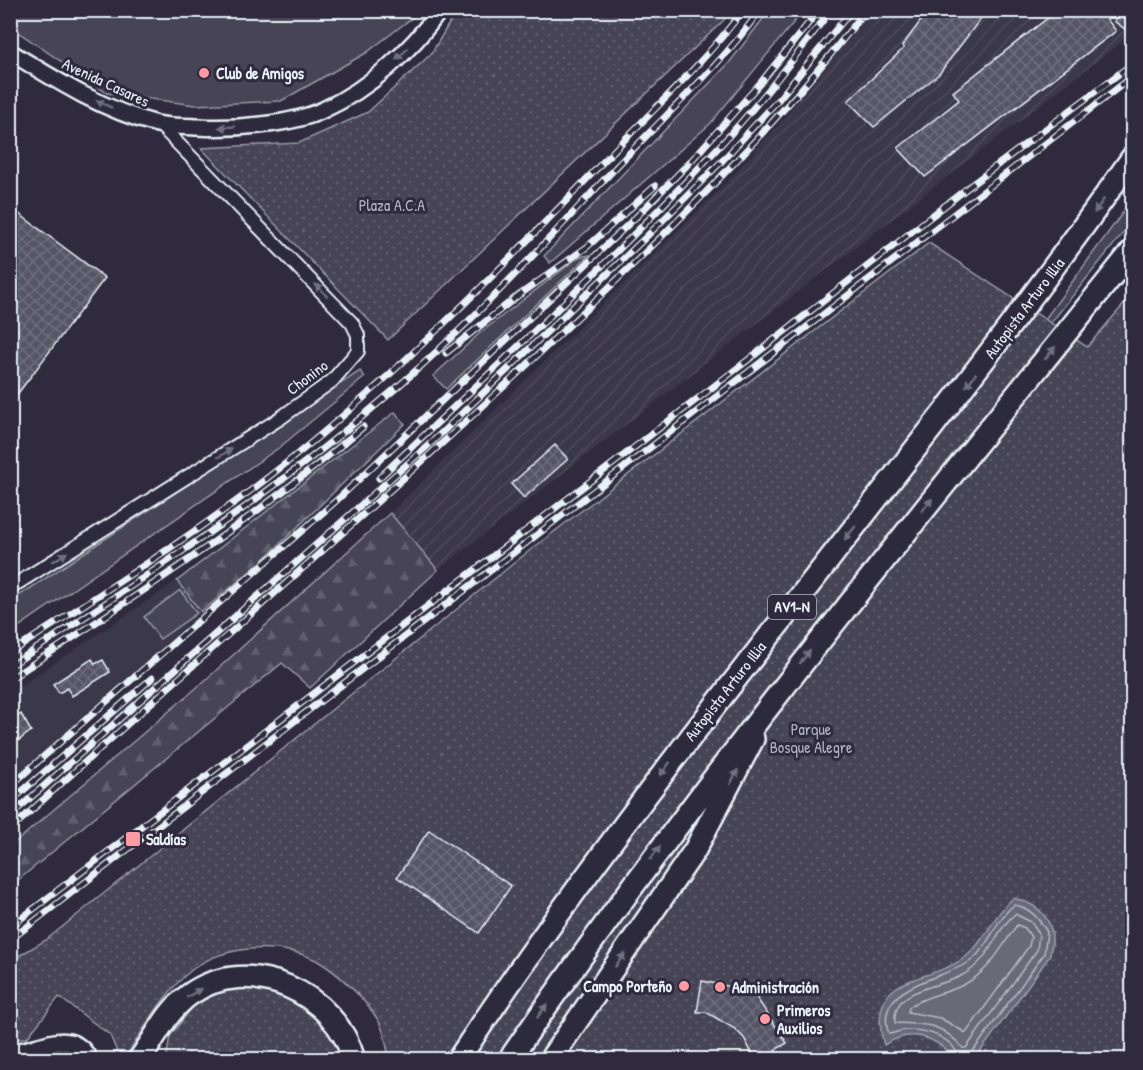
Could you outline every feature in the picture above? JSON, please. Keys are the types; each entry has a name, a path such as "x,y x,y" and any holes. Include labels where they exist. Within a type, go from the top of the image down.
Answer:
{"highway":[{"name":"Autopista Arturo Illia","path":"458,1059 515,972 680,749 948,410 1072,244 1132,158"},
{"name":"AV1-N","path":"509,1059 651,858 769,703 1129,258"},
{"path":"550,1059 695,850 737,773 769,703"},
{"path":"139,1059 174,1009 196,991 228,980 261,980 289,987 318,1004 342,1030 354,1059"},
{"path":"147,1059 155,1035"}],"main road":[{"path":"10,1053 38,1053 58,1040 71,1042 82,1049 89,1059"}],"street":[{"name":"Avenida Casares","path":"10,52 70,89 119,111 159,124 222,128 276,122 322,111 358,89 398,59 440,10"},
{"name":"Chonino","path":"10,588 279,418 332,381 349,365 358,351 358,335 352,323 159,124"}],"shaded area":[{"path":"872,11 1132,11 1132,34 438,570 390,513 725,184 780,123"},
{"path":"177,581 201,612 11,784 11,692"}],"green space":[{"name":"Club de Amigos","path":"11,10 421,11 366,53 281,101 195,105 107,93 11,27"},
{"name":"Plaza A.C.A","path":"457,10 730,11 723,21 388,340 201,148 299,143 368,112 431,54"},
{"path":"769,11 803,11 710,124 550,263 544,256 729,63"},
{"path":"1132,200 1132,222 955,442"},
{"name":"Parque Bosque Alegre","path":"929,243 1087,347 1132,295 1132,1048 1122,1059 390,1059 378,1020 342,979 325,965 302,954 270,949 236,951 220,955 193,969 164,999 124,1059 120,1059 110,1035 59,997 27,1038 11,1039 10,961 46,940 524,555"},
{"path":"589,255 446,389 433,376 480,333 579,257"},
{"path":"360,371 365,377 280,447 11,632 11,601"},
{"path":"395,412 405,424 261,562 201,612 177,581"},
{"path":"390,513 438,570 310,688 282,663 11,886 11,846 201,684"},
{"path":"180,590 197,613 160,639 144,617"},
{"path":"233,984 293,997 335,1034 343,1060 166,1060 170,1036 199,999"},
{"path":"52,1042 89,1059 11,1059"}],"water":[{"path":"1013,898 1033,906 1046,918 1052,936 1052,946 1049,957 975,1059 954,1059 939,1045 922,1037 904,1037 884,1045 880,1020 884,1002 892,991 906,982 955,964 970,953 1006,904"}],"building":[{"path":"929,10 987,10 939,74 874,127 848,101 904,48 902,46"},
{"path":"1058,10 1100,10 1116,31 925,177 898,148 959,100 953,92"},
{"path":"1123,10 1132,10 1132,34 1114,21"},
{"path":"10,207 105,278 10,404"},
{"path":"555,445 568,459 524,498 511,484"},
{"path":"92,659 95,664 103,660 110,672 72,696 67,688 59,693 53,684"},
{"path":"21,714 31,731 10,747 10,720"},
{"path":"429,830 511,886 479,933 397,877"},
{"path":"702,981 752,991 787,1043 775,1050 779,1059 755,1059 744,1038 735,1029 706,1012 697,1012"}],"railway":[{"path":"10,653 152,560 257,486 373,390 528,240 693,70 743,10"},
{"path":"10,666 247,506 338,436 413,373 503,286 691,91 727,52 760,10"},
{"path":"10,786 337,500 635,218 690,162 762,81 819,10"},
{"path":"379,478 548,318 672,196 743,120 831,10"},
{"path":"10,816 432,442 722,161 778,100 852,10"},
{"path":"10,830 413,469 630,267 753,143 830,56 866,10"},
{"path":"10,927 748,360 975,182 1132,64"},
{"path":"10,940 1132,77"},
{"path":"446,353 515,298 587,247 655,186"},
{"path":"10,679 235,527 363,427"},
{"path":"10,802 152,678"}],"place":[{"name":"Club de Amigos","path":"204,73"},
{"name":"Saldías","path":"133,839"},
{"name":"Campo Porteño","path":"684,986"},
{"name":"Administración","path":"720,987"},
{"name":"Primeros Auxilios","path":"765,1019"}]}
